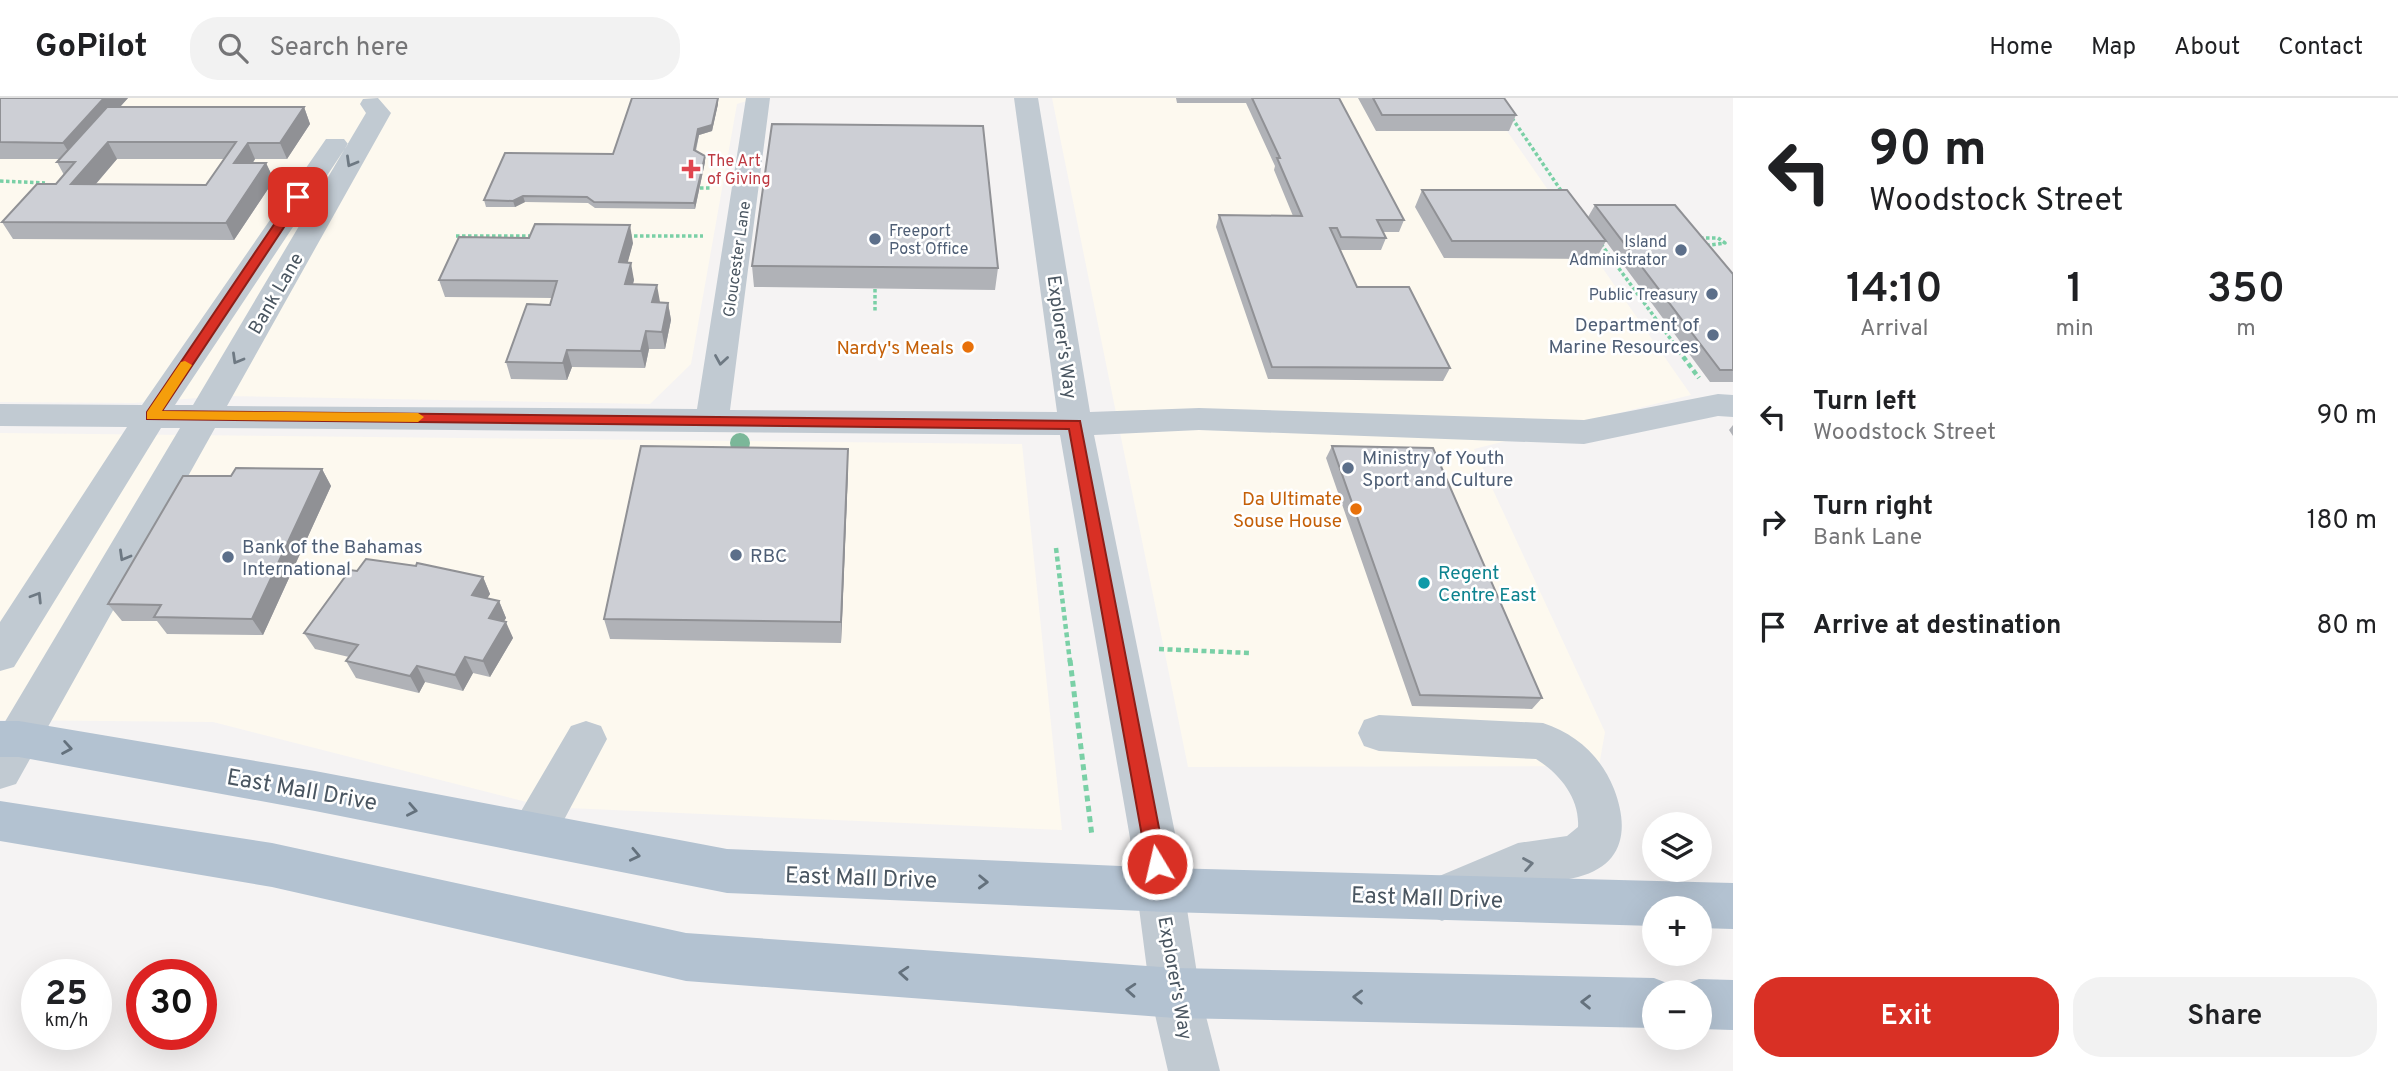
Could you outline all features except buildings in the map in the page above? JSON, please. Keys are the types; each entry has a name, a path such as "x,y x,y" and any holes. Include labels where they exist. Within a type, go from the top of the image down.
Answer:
{"main road":[{"name":"East Mall Drive","path":"6,749 533,833 727,872 1160,890 1733,906"},
{"path":"0,821 272,865 686,957 1175,993 1642,1003"},
{"path":"1712,1004 1733,1004"}],"street":[{"name":"Gloucester Lane","path":"712,419 758,98"},
{"name":"Explorer's Way","path":"1026,98 1075,424 1160,890 1175,993 1194,1071"},
{"name":"Bank Lane","path":"0,655 152,416 356,113 376,101 379,113 204,416 6,749"},
{"path":"0,415 1075,424 1199,419 1584,432 1726,406"},
{"path":"1379,733 1544,741 1568,756 1591,787 1601,817 1600,837 1578,856 1518,865 1442,898"},
{"path":"533,833 586,740"}],"path":[{"path":"1511,117 1565,196"},
{"path":"0,181 45,183"},
{"path":"456,236 537,236"},
{"path":"618,236 740,236"},
{"path":"1696,246 1720,246 1725,243 1718,238 1699,237"},
{"path":"1598,240 1726,406"},
{"path":"875,289 875,312"},
{"path":"1664,328 1671,329"},
{"path":"1055,547 1092,836"},
{"path":"1117,649 1249,653"}],"shaded area":[{"path":"0,98 756,98 737,104 691,364 650,404 224,396 134,403 0,402"},
{"path":"1052,98 1484,98 1691,395 1474,449 1605,732 1599,766 1188,767"},
{"path":"0,433 1022,444 1062,830 546,807 213,722 0,720"}],"slow traffic":[{"path":"185,365 152,416 418,417"}],"place":[{"name":"The Art of Giving","path":"691,169"},
{"name":"Freeport Post Office","path":"875,239"},
{"name":"Island Administrator","path":"1681,250"},
{"name":"Public Treasury","path":"1712,294"},
{"name":"Department of Marine Resources","path":"1713,335"},
{"name":"Nardy's Meals","path":"968,347"},
{"name":"Ministry of Youth Sport and Culture","path":"1348,468"},
{"name":"Da Ultimate Souse House","path":"1356,509"},
{"name":"RBC","path":"736,555"},
{"name":"Bank of the Bahamas International","path":"228,557"},
{"name":"Regent Centre East","path":"1424,583"}],"route":[{"path":"298,197 152,416 986,421 1075,424 1157,864"}]}
